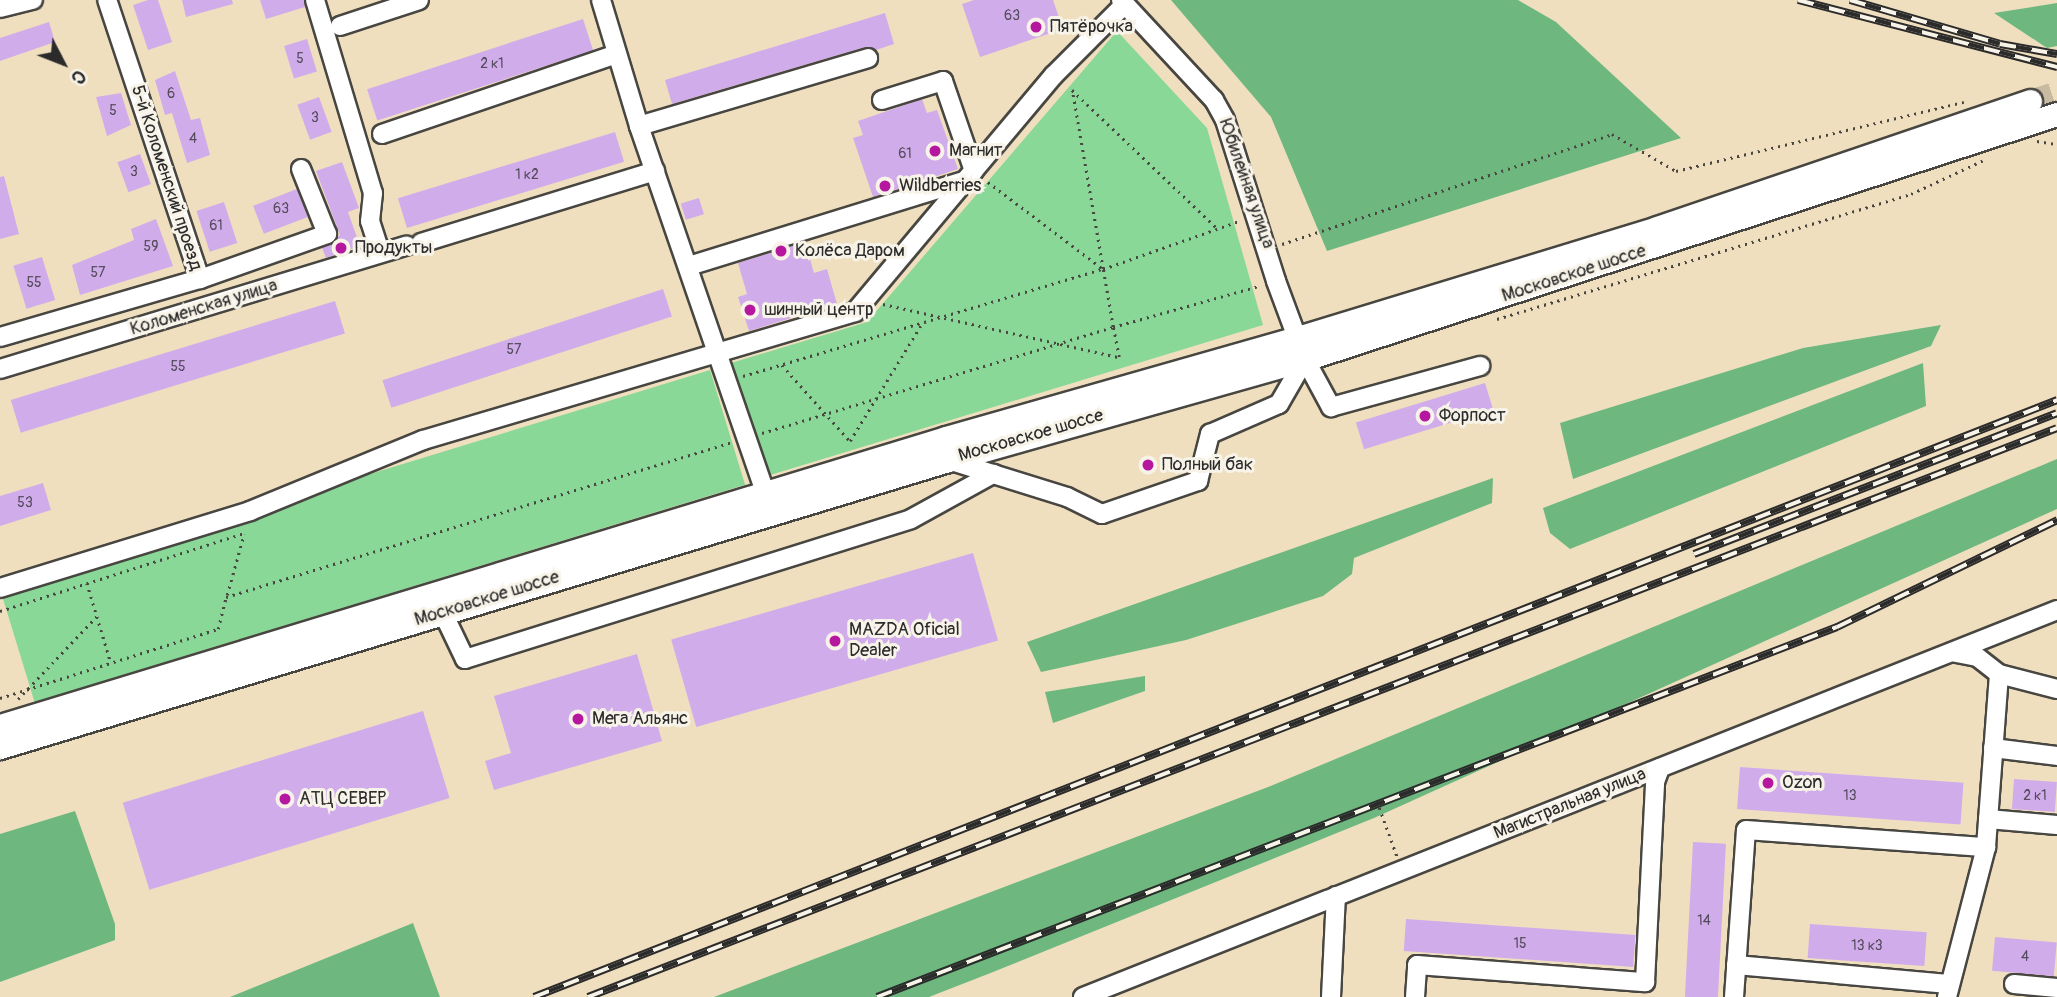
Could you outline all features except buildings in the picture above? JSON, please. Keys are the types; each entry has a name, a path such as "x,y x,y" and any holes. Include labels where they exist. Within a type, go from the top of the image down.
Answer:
{"main road":[{"name":"Московское шоссе","path":"0,726 766,494 1301,349 2030,101"},
{"name":"Московское шоссе","path":"0,747 948,460 2057,114"}],"street":[{"name":"5-й Коломенский проезд","path":"0,337 200,279 107,0"},
{"path":"315,0 373,193 370,221 380,251"},
{"path":"340,26 419,0"},
{"path":"601,0 639,126 766,494"},
{"path":"0,8 26,1"},
{"path":"0,588 250,511 423,440 855,312 1054,75 1123,2"},
{"name":"Юбилейная улица","path":"1123,2 1214,100 1226,120 1255,215 1269,248 1276,281 1301,349 1331,407 1480,366"},
{"path":"382,134 617,54"},
{"path":"639,126 868,58"},
{"path":"882,100 943,80 970,175"},
{"path":"200,279 327,234 301,169"},
{"name":"Коломенская улица","path":"0,369 380,251 414,244 655,171"},
{"path":"689,265 970,175"},
{"path":"948,460 1067,497 1102,514 1198,481 1210,434 1279,404 1301,349"},
{"path":"443,613 465,659 911,519 993,474"},
{"name":"Магистральная улица","path":"1083,997 2057,610"},
{"path":"1952,652 1977,657 1999,674 2057,689"},
{"path":"1736,965 1948,990 1986,847 1999,674"},
{"path":"1993,748 2057,757"},
{"path":"1415,997 1417,965 1645,982 1655,782 1660,768"},
{"path":"1988,819 2057,825"},
{"path":"1734,997 1746,830 1986,847"},
{"path":"1331,997 1336,896"},
{"path":"2014,984 2057,988"}],"path":[{"path":"865,300 1119,357 1072,90 1217,229"},
{"path":"1269,248 1612,134 1676,171 1972,99"},
{"path":"1489,321 1554,305 1911,194 1994,155"},
{"path":"970,175 1103,269"},
{"path":"725,381 1103,269 1255,215"},
{"path":"226,597 825,413 1276,281"},
{"path":"781,364 850,441 923,323"},
{"path":"0,698 218,629 250,511"},
{"path":"0,611 244,533"},
{"path":"81,563 111,663"},
{"path":"13,705 97,616"},
{"path":"1377,801 1403,872"}],"green space":[{"path":"1171,0 1518,0 1556,22 1681,138 1327,251 1271,117"},
{"path":"2057,3 2057,46 2047,48 1994,13"},
{"path":"1117,31 1207,128 1263,325 767,476 731,363 867,322"},
{"path":"1941,325 1931,346 1573,479 1560,423 1803,348"},
{"path":"1923,363 1926,406 1570,549 1550,533 1543,508"},
{"path":"710,370 745,485 35,702 0,587"},
{"path":"2057,459 2057,509 1374,818 988,974 929,997 714,997 1273,785"},
{"path":"1493,478 1492,503 1354,558 1352,574 1323,596 1186,640 1041,672 1027,642"},
{"path":"1145,676 1145,691 1053,723 1045,692"},
{"path":"75,811 115,924 115,940 0,982 0,834"},
{"path":"413,923 440,997 230,997"}],"tunnel":[{"path":"2030,101 2057,92"}],"railway":[{"path":"1798,0 2057,67"},
{"path":"1850,0 2000,44 2057,54"},
{"path":"534,997 2057,400"},
{"path":"1694,554 2057,413"},
{"path":"588,997 2057,428"},
{"path":"877,997 1837,627 2057,520"}],"place":[{"name":"Пятёрочка","path":"1036,27"},
{"name":"Магнит","path":"935,151"},
{"name":"Wildberries","path":"885,186"},
{"name":"Продукты","path":"341,248"},
{"name":"Колёса Даром","path":"781,251"},
{"name":"шинный центр","path":"750,310"},
{"name":"Форпост","path":"1425,416"},
{"name":"Полный бак","path":"1148,465"},
{"name":"MAZDA Oficial Dealer","path":"835,641"},
{"name":"Мега Альянс","path":"578,719"},
{"name":"Ozon","path":"1768,783"},
{"name":"АТЦ СЕВЕР","path":"285,799"}]}
